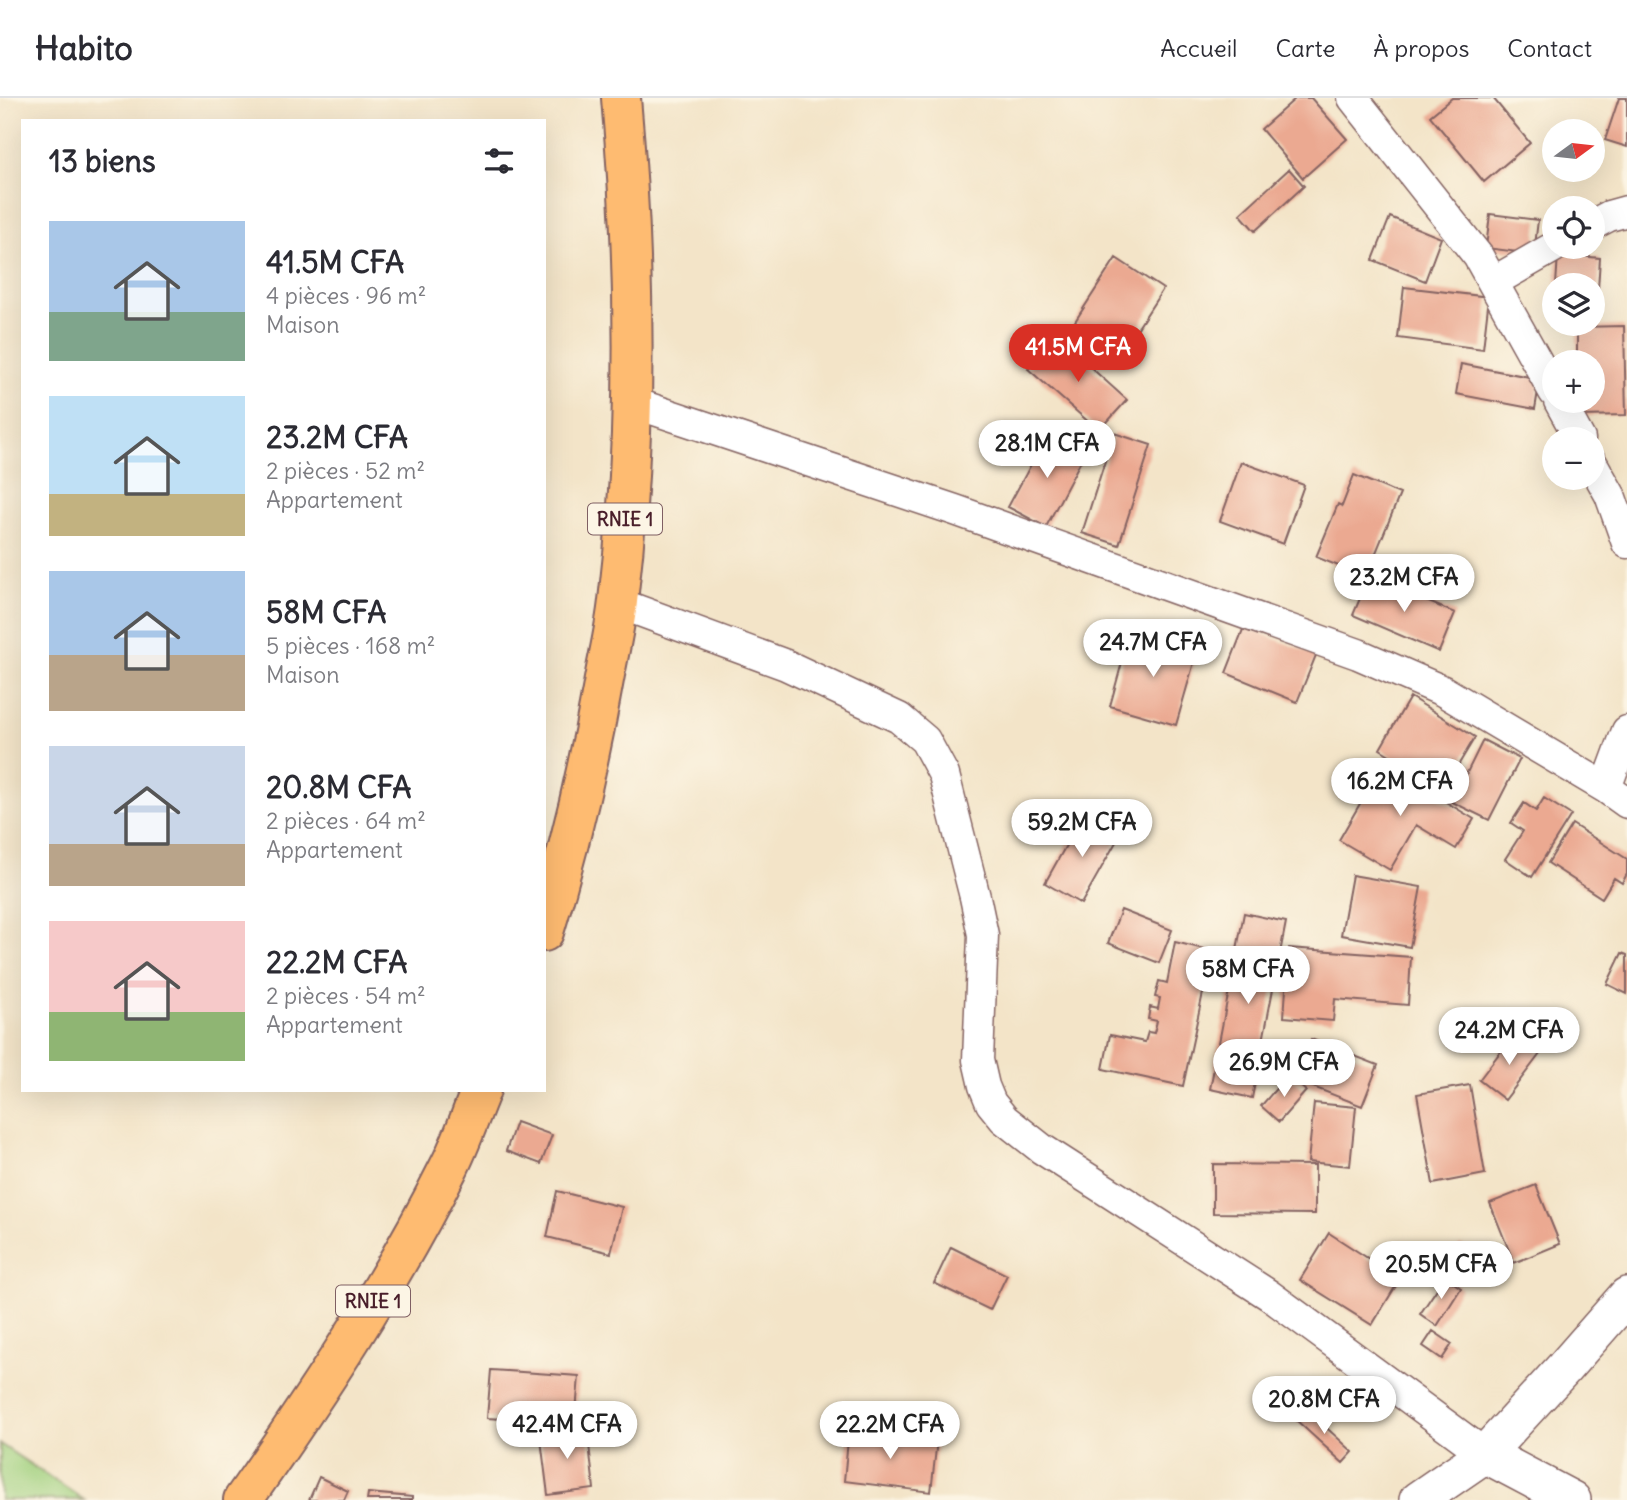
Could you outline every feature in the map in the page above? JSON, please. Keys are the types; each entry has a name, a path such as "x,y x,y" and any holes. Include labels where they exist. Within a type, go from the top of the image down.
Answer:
{"highway":[{"name":"RNIE 1","path":"546,925 564,866 588,767 618,603 627,496 633,284 629,186 621,98"},
{"name":"RNIE 1","path":"243,1500 316,1395 397,1261 449,1168 480,1092"}],"street":[{"path":"1353,98 1478,256 1542,370"},
{"path":"1605,218 1627,211"},
{"path":"1493,282 1542,254"},
{"path":"631,402 955,510 1357,654 1443,691 1617,796 1627,731"},
{"path":"1605,486 1627,542"},
{"path":"618,603 786,664 899,718 925,740 944,775 983,935 978,1060 991,1103 1004,1119 1042,1149 1269,1295 1485,1454 1572,1500"},
{"path":"1418,1500 1485,1454 1627,1296"}],"green space":[{"path":"0,1444 84,1500 0,1500"}],"building":[{"path":"1296,98 1311,98 1347,139 1303,178 1261,129"},
{"path":"1452,98 1493,98 1530,143 1484,182 1430,116"},
{"path":"1619,98 1627,98 1627,147 1605,140"},
{"path":"1289,169 1304,186 1255,231 1240,214"},
{"path":"1490,214 1538,220 1534,254 1486,248"},
{"path":"1390,217 1441,238 1425,281 1373,260"},
{"path":"1116,258 1163,289 1121,354 1074,323"},
{"path":"1558,259 1600,259 1599,273 1557,273"},
{"path":"1404,287 1489,297 1483,349 1398,338"},
{"path":"1605,326 1624,326 1626,415 1579,416 1579,413 1605,413 1605,350 1577,350 1577,336 1605,336"},
{"path":"1057,337 1127,400 1099,431 1028,369"},
{"path":"1461,364 1540,379 1535,409 1456,394"},
{"path":"1048,433 1085,453 1046,527 1008,507"},
{"path":"1114,433 1151,445 1119,545 1082,533"},
{"path":"1241,462 1304,485 1283,544 1220,521"},
{"path":"1354,475 1400,494 1366,577 1316,557 1338,504 1342,506"},
{"path":"1369,577 1455,613 1439,652 1353,615"},
{"path":"1244,627 1316,655 1297,702 1226,673"},
{"path":"1130,633 1197,652 1176,725 1110,706"},
{"path":"1410,697 1475,737 1444,789 1380,749"},
{"path":"1483,740 1520,759 1489,820 1442,797 1449,784 1459,789"},
{"path":"1383,764 1474,819 1456,849 1416,825 1390,870 1339,840"},
{"path":"1544,798 1571,815 1532,877 1505,859 1523,831 1511,823 1524,803 1536,811"},
{"path":"1083,815 1120,835 1081,904 1045,883"},
{"path":"1572,824 1627,859 1627,874 1622,883 1614,878 1602,898 1548,863"},
{"path":"1352,875 1421,887 1410,947 1341,935"},
{"path":"1121,910 1172,930 1159,963 1108,943"},
{"path":"1244,913 1286,922 1252,1098 1210,1089"},
{"path":"1175,942 1212,951 1183,1086 1103,1069 1110,1035 1145,1042 1148,1032 1154,1033 1157,1021 1148,1019 1150,1007 1158,1009 1160,998 1155,997 1159,981 1167,983"},
{"path":"1289,948 1411,957 1408,1005 1335,999 1333,1021 1284,1017"},
{"path":"1622,953 1627,955 1627,994 1607,984"},
{"path":"1514,1034 1540,1054 1505,1100 1479,1080"},
{"path":"1311,1039 1378,1065 1362,1106 1295,1080"},
{"path":"1288,1075 1306,1091 1279,1122 1261,1106"},
{"path":"1470,1085 1485,1174 1433,1184 1417,1094"},
{"path":"1314,1103 1356,1107 1350,1166 1308,1162"},
{"path":"516,1122 552,1135 541,1164 506,1151"},
{"path":"1213,1164 1315,1165 1315,1214 1213,1213"},
{"path":"1536,1185 1560,1244 1514,1263 1490,1203"},
{"path":"557,1191 622,1207 611,1253 547,1237"},
{"path":"1329,1233 1400,1279 1372,1325 1300,1280"},
{"path":"1460,1244 1485,1259 1475,1276 1451,1261"},
{"path":"951,1247 1007,1275 990,1310 934,1283"},
{"path":"1445,1277 1461,1288 1437,1326 1420,1314"},
{"path":"1433,1331 1452,1344 1442,1359 1423,1346"},
{"path":"491,1370 579,1376 575,1424 487,1418"},
{"path":"1306,1409 1353,1452 1343,1463 1296,1420"},
{"path":"587,1427 594,1489 548,1495 540,1432"},
{"path":"849,1430 937,1440 931,1492 844,1481"},
{"path":"319,1477 348,1491 344,1500 309,1500"},
{"path":"368,1493 412,1497 412,1500 367,1500"}]}
